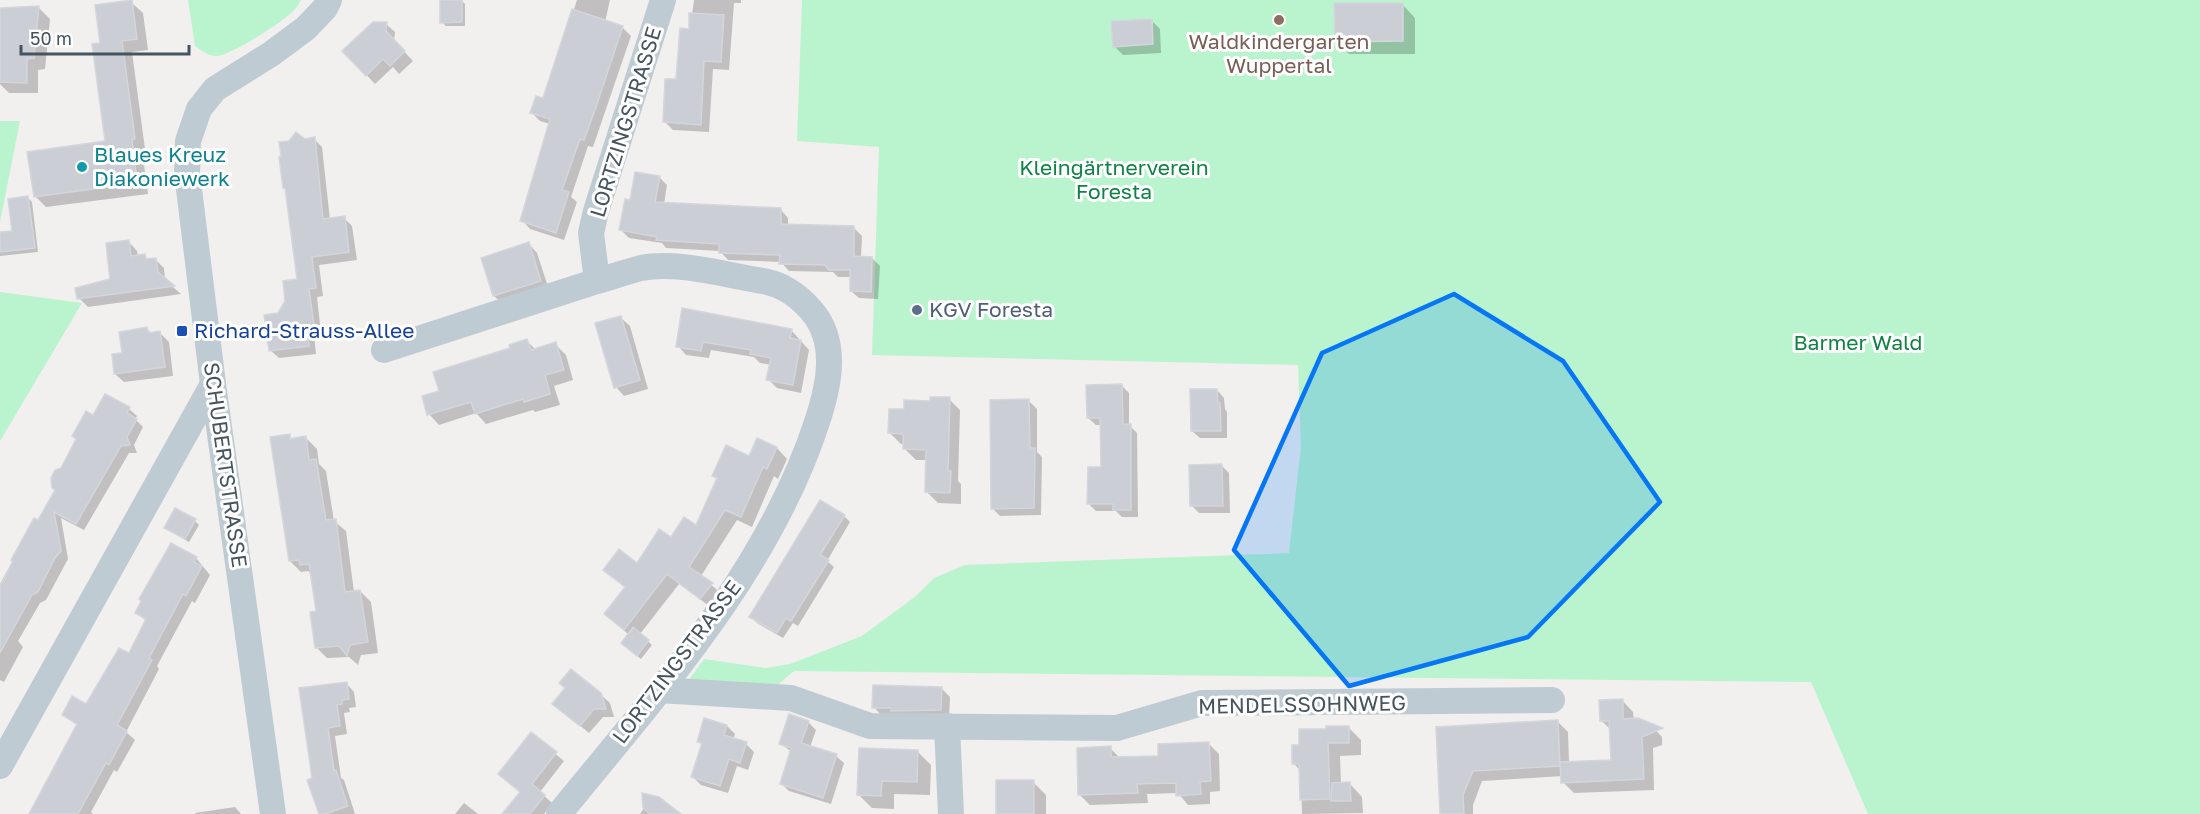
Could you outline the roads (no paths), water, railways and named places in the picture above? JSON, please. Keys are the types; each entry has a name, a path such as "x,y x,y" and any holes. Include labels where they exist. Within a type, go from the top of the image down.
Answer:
{"street":[{"name":"SCHUBERTSTRASSE","path":"273,814 213,384 187,173 188,141 199,109 215,89 271,54 306,28 325,8 329,0"},
{"name":"LORTZINGSTRASSE","path":"597,281 591,233 596,211 663,0"},
{"name":"LORTZINGSTRASSE","path":"384,350 597,281 642,268 673,266 774,282 799,297 817,317 827,339 830,368 825,396 807,452 763,540 728,598 659,690 560,814"},
{"path":"0,766 213,384"},
{"name":"MENDELSSOHNWEG","path":"659,690 791,698 870,726 1117,728 1202,704 1552,700"},
{"path":"947,726 951,814"}],"place":[{"name":"Waldkindergarten Wuppertal","path":"1279,20"},
{"name":"Blaues Kreuz Diakoniewerk","path":"82,167"},
{"name":"KGV Foresta","path":"917,310"},
{"name":"Richard-Strauss-Allee","path":"182,331"}],"park label":[{"name":"Kleingärtnerverein Foresta","path":"1114,180"},
{"name":"Barmer Wald","path":"1858,343"}]}
